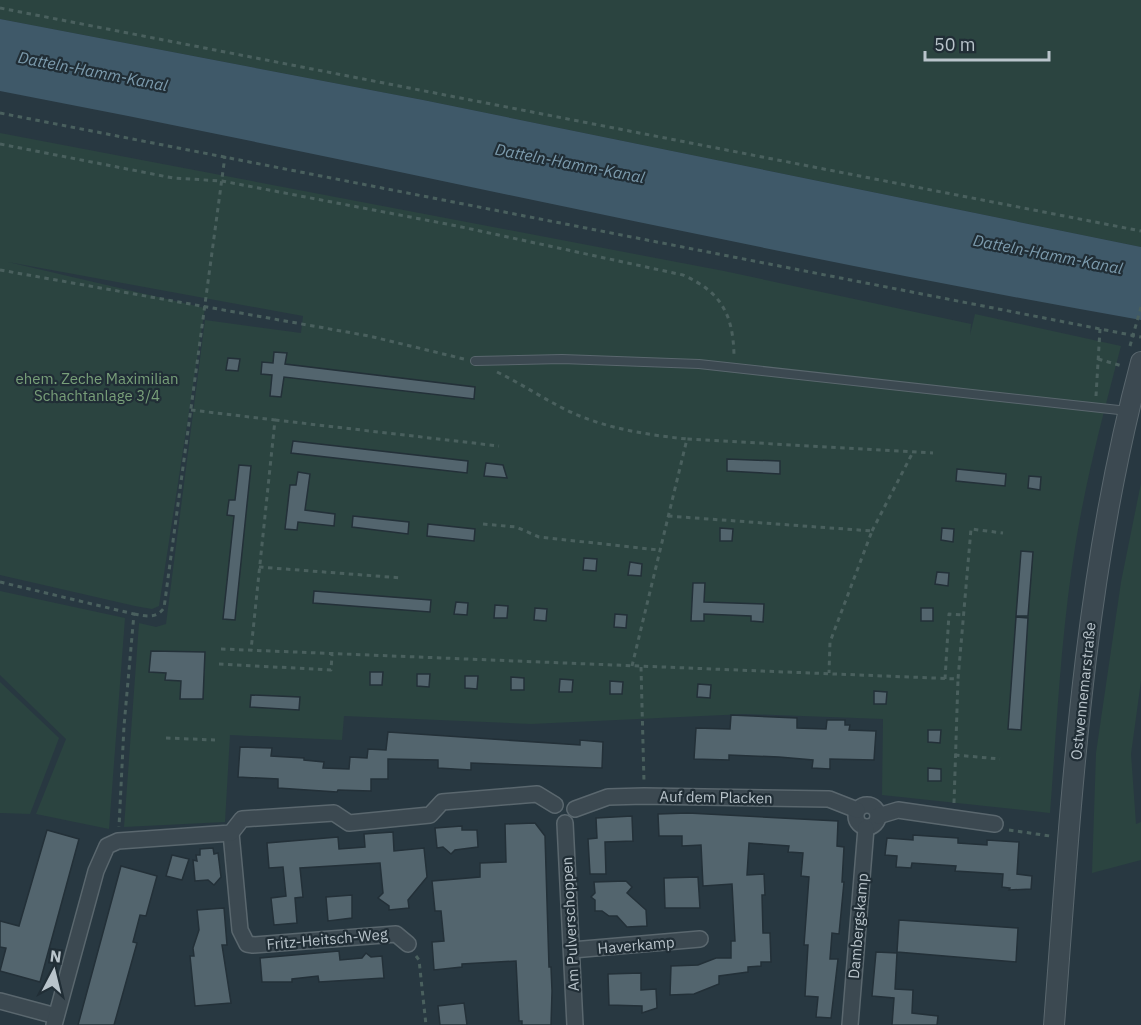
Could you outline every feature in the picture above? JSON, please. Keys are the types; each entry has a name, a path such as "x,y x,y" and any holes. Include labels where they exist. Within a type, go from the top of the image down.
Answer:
{"street":[{"name":"Ostwennemarstraße","path":"1054,1025 1086,651 1110,497 1134,413 1136,354"},
{"path":"0,1001 55,1020 101,855 107,846 118,841 231,833 242,819 334,813 349,823 430,815 442,802 537,794 555,805"},
{"name":"Auf dem Placken","path":"575,809 608,796 828,799 857,810 865,805 871,806 877,810 878,816 898,810 995,824"},
{"path":"566,801 575,809 574,817 565,823 554,817 555,805 566,801"},
{"path":"857,810 857,822 866,828 875,825 878,816"},
{"name":"Am Pulverschoppen","path":"565,823 575,1025"},
{"name":"Dambergskamp","path":"850,1025 866,828"},
{"name":"Fritz-Heitsch-Weg","path":"231,833 240,930 247,944 396,934 408,944"},
{"name":"Haverkamp","path":"572,950 700,939"}],"lane":[{"path":"475,362 562,359 734,367 1134,413"}],"path":[{"path":"0,8 1141,231"},
{"path":"0,113 1141,337"},
{"path":"0,144 173,178 222,181 457,226 683,275 699,282 716,296 724,308 733,331 734,367"},
{"path":"0,582 134,614 152,616 159,614 164,608 225,156"},
{"path":"0,270 205,309 369,336 475,362 577,415 644,434 687,439 933,453"},
{"path":"1136,354 1141,307"},
{"path":"1095,398 1100,329"},
{"path":"1098,359 1119,366"},
{"path":"191,410 499,446"},
{"path":"251,650 275,420"},
{"path":"632,666 687,439"},
{"path":"829,673 830,642 872,531 913,452"},
{"path":"667,516 872,531"},
{"path":"483,524 516,527 539,537 659,550"},
{"path":"953,817 958,679 971,529 1004,533"},
{"path":"259,567 402,578"},
{"path":"118,841 124,726 134,614"},
{"path":"945,679 949,614 963,615"},
{"path":"221,649 958,679"},
{"path":"219,664 331,670 332,655"},
{"path":"641,666 644,796"},
{"path":"166,738 215,740"},
{"path":"956,755 1000,759"},
{"path":"995,824 999,829 1052,837"},
{"path":"408,944 419,960 426,1025"}],"green space":[{"path":"0,0 1141,0 1141,247 423,100 0,19"},
{"name":"ehem. Zeche Maximilian Schachtanlage 3/4","path":"0,133 724,271 971,324 970,335 975,314 1121,346 1102,419 1076,541 1063,643 1050,813 882,795 883,719 745,714 531,724 344,716 342,740 230,735 225,822 124,827 139,623 156,627 166,624 205,320 301,333 303,316 8,262 205,308 159,606 152,609 135,606 0,575"},
{"path":"1141,483 1141,681 1131,754 1136,824 1141,822 1141,860 1092,873 1096,753 1121,582"},
{"path":"0,591 125,618 109,829 36,814 66,739 0,675"},
{"path":"0,682 59,738 30,814 0,813"}],"water":[{"name":"Datteln-Hamm-Kanal","path":"0,19 423,100 1141,247 1141,320 855,266 0,91"}],"building":[{"path":"274,352 287,353 285,364 475,387 474,399 284,377 281,397 270,396 272,375 261,374 262,362 273,363"},
{"path":"228,358 240,359 238,371 226,370"},
{"path":"293,441 468,461 467,473 291,453"},
{"path":"727,459 780,461 780,474 727,471"},
{"path":"486,463 503,465 507,478 484,476"},
{"path":"239,465 251,466 235,620 223,619 234,516 227,515 229,500 235,500"},
{"path":"957,469 1006,474 1005,486 956,481"},
{"path":"298,472 310,474 305,510 335,514 334,526 298,522 297,530 285,529 290,485 296,485"},
{"path":"1029,476 1041,477 1040,490 1028,488"},
{"path":"353,516 409,522 408,534 352,527"},
{"path":"428,524 475,529 474,541 427,536"},
{"path":"720,528 733,529 732,541 720,541"},
{"path":"942,528 954,529 953,542 941,540"},
{"path":"1021,551 1033,552 1028,616 1016,616"},
{"path":"584,558 597,559 596,571 583,570"},
{"path":"630,562 642,564 641,576 628,575"},
{"path":"937,572 949,573 948,586 935,584"},
{"path":"693,583 705,583 704,602 764,604 763,622 751,621 751,616 704,614 704,621 691,621"},
{"path":"314,591 431,600 430,612 313,603"},
{"path":"456,602 468,603 467,615 454,614"},
{"path":"495,605 508,606 507,618 494,618"},
{"path":"535,608 547,609 546,621 534,620"},
{"path":"921,608 933,608 933,621 921,621"},
{"path":"615,614 627,615 626,628 614,627"},
{"path":"1016,617 1028,618 1021,730 1008,729"},
{"path":"151,651 205,652 203,699 180,699 181,681 165,680 166,673 149,672"},
{"path":"370,672 383,672 382,685 370,685"},
{"path":"417,674 430,674 429,687 417,686"},
{"path":"465,676 478,676 477,689 465,688"},
{"path":"511,677 524,678 524,690 511,690"},
{"path":"560,679 573,680 572,692 559,692"},
{"path":"610,681 623,682 622,694 610,694"},
{"path":"698,684 711,685 710,698 697,697"},
{"path":"874,691 887,692 886,704 874,704"},
{"path":"251,695 300,697 299,710 250,707"},
{"path":"731,715 797,718 797,728 826,729 827,720 845,720 845,725 850,725 849,730 876,731 874,760 830,759 830,769 812,768 813,760 779,757 729,755 729,760 694,759 696,728 730,729"},
{"path":"928,730 941,730 940,743 928,742"},
{"path":"388,732 580,745 580,740 603,742 602,768 471,763 471,770 438,768 438,760 388,759 388,779 371,779 371,791 338,790 337,792 278,788 278,779 238,777 240,747 272,748 271,756 304,758 304,760 324,762 323,768 349,769 350,757 367,758 368,749 386,750"},
{"path":"928,768 941,769 941,781 928,781"},
{"path":"688,813 838,821 837,846 844,847 842,882 844,882 839,934 832,933 830,959 838,959 831,1018 816,1017 818,997 805,996 808,945 804,945 809,877 801,876 803,853 788,852 789,846 749,843 747,875 764,874 763,933 770,933 771,962 761,962 761,966 748,967 748,972 719,976 719,984 694,994 670,995 671,966 698,965 716,958 731,958 731,941 735,941 732,884 703,886 701,845 682,846 682,836 659,836 658,814"},
{"path":"632,816 633,841 605,842 606,874 590,874 588,839 597,838 596,818"},
{"path":"535,823 545,836 549,967 551,967 552,991 551,1025 522,1025 522,1021 519,1021 516,961 462,964 462,967 434,970 432,942 444,941 441,911 435,911 432,881 480,877 480,863 506,862 505,824"},
{"path":"462,826 462,830 477,830 478,847 455,850 451,854 443,847 437,848 435,828"},
{"path":"47,830 79,839 40,982 0,971 6,948 0,947 0,921 19,926"},
{"path":"393,832 394,851 424,848 427,877 408,900 409,908 389,910 389,906 378,898 383,893 380,863 300,868 303,897 295,898 297,923 274,925 271,898 286,896 283,867 269,868 267,843 338,837 339,849 365,847 364,834"},
{"path":"913,835 958,838 958,843 987,845 987,840 1019,842 1017,874 1032,876 1031,889 1009,890 1010,888 1002,887 1003,874 955,871 956,866 912,863 911,868 896,867 897,856 885,855 887,838 913,840"},
{"path":"213,848 214,854 218,853 221,877 214,885 208,880 195,881 193,860 197,861 196,855 200,855 200,849"},
{"path":"172,855 189,859 182,880 166,876"},
{"path":"121,866 157,876 146,916 140,915 133,942 137,943 114,1025 78,1025"},
{"path":"698,877 700,908 665,908 664,878"},
{"path":"626,881 632,887 627,893 646,910 647,926 627,927 617,916 595,911 595,900 591,897 595,893 594,882"},
{"path":"352,895 352,918 328,921 326,897"},
{"path":"224,908 227,945 222,945 231,1003 195,1006 190,956 194,956 193,948 199,930 197,910"},
{"path":"899,920 1018,928 1016,962 897,952"},
{"path":"339,951 340,960 362,958 366,953 371,957 382,956 384,978 319,982 318,976 292,979 292,982 262,982 260,958"},
{"path":"876,952 897,953 895,989 913,990 912,1013 938,1016 937,1025 892,1025 894,998 872,996"},
{"path":"641,973 641,990 656,989 657,1008 642,1013 642,1006 609,1005 608,974"},
{"path":"464,1003 467,1025 440,1025 438,1006"}]}
